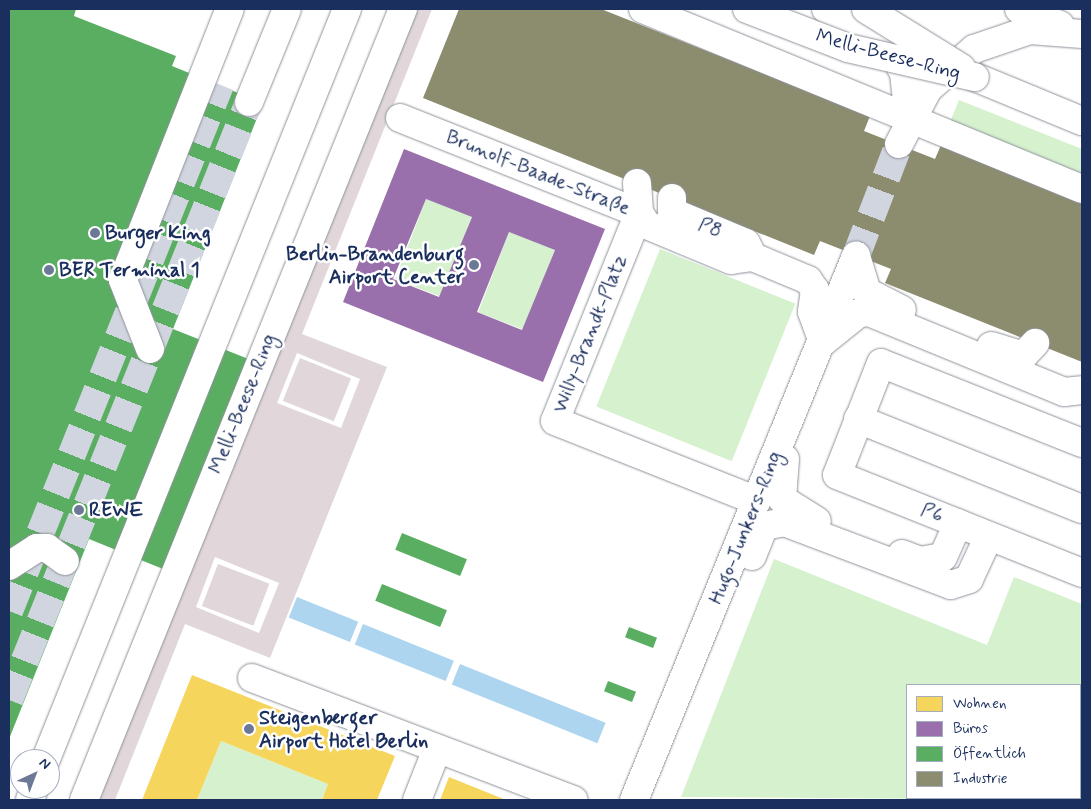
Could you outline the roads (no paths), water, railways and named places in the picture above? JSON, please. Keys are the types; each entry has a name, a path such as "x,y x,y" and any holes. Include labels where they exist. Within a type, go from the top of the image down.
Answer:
{"street":[{"path":"150,349 123,280 230,9"},
{"path":"220,85 250,9"},
{"path":"249,102 287,9"},
{"path":"50,749 347,9"},
{"name":"Melli-Beese-Ring","path":"84,800 403,9"},
{"path":"643,9 904,132 1082,190"},
{"name":"Melli-Beese-Ring","path":"747,9 848,48 974,77 1082,121"},
{"path":"826,9 889,48 904,73 904,132"},
{"name":"Melli-Beese-Ring","path":"866,9 974,77"},
{"path":"1019,9 1082,34"},
{"path":"904,132 942,74 991,40 1030,30 1082,34"},
{"name":"Brunolf-Baade-Straße","path":"400,118 639,213 647,225 731,260 753,257 808,280"},
{"path":"637,184 639,213"},
{"name":"P8","path":"672,198 672,212 746,243 753,257"},
{"name":"Willy-Brandt-Platz","path":"639,213 555,421 757,501"},
{"path":"1026,350 874,298 861,282 856,256 833,272 808,280 814,290 812,312 823,342 859,312 868,312 1073,391"},
{"name":"Hugo-Junkers-Ring","path":"634,800 823,342 856,256"},
{"name":"P6","path":"1082,444 880,363 837,475 1082,573"},
{"path":"858,420 1082,509"},
{"path":"786,430 779,491 782,499 803,516 929,562 948,551 958,523"},
{"path":"719,594 747,568 764,526 774,521 800,527 951,585 969,579 989,536"},
{"path":"9,566 37,548 48,548 64,561"},
{"path":"252,678 574,800"},
{"path":"417,800 437,749"}],"water":[{"path":"297,597 358,622 350,642 289,617"},
{"path":"363,624 454,661 446,681 355,644"},
{"path":"460,664 606,723 597,743 452,684"}],"tunnel":[{"path":"9,611 220,85"},
{"path":"9,700 249,102"},
{"path":"856,256 899,144"}],"place":[{"name":"Burger King","path":"95,233"},
{"name":"Berlin-Brandenburg Airport Center","path":"474,265"},
{"name":"BER Terminal 1","path":"49,270"},
{"name":"REWE","path":"79,510"},
{"name":"Steigenberger Airport Hotel Berlin","path":"249,729"}]}
